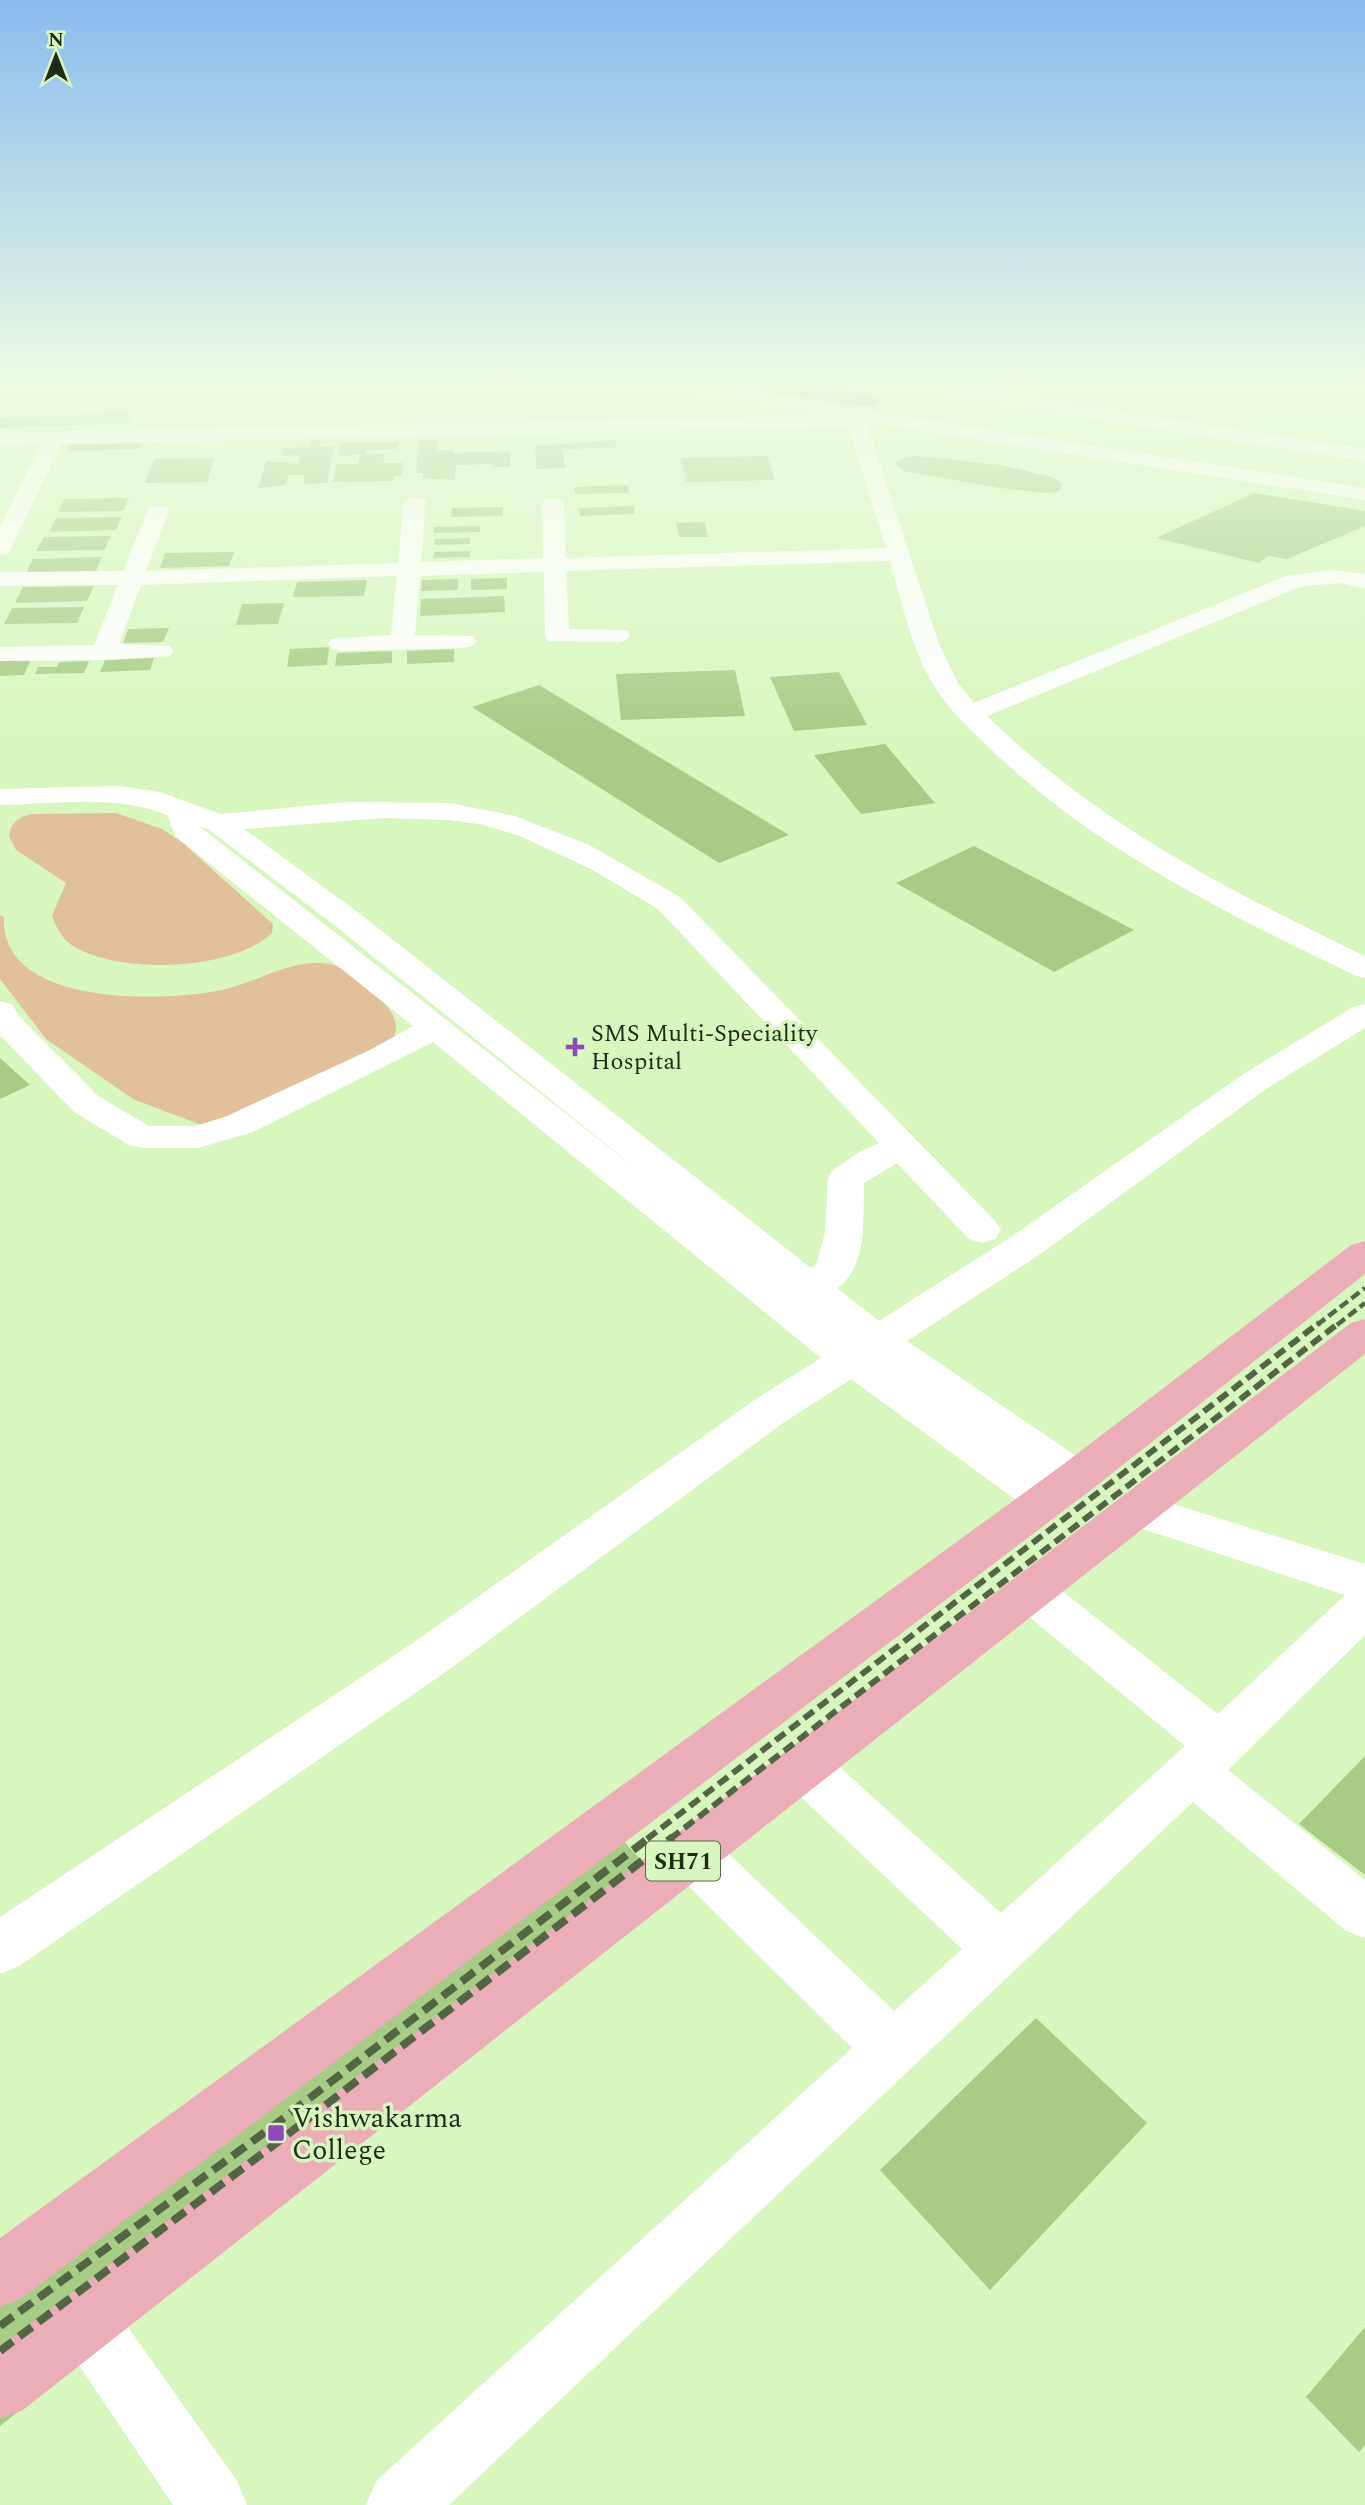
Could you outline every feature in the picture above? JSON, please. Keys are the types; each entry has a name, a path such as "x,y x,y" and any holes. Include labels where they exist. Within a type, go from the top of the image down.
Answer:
{"main road":[{"path":"0,2276 1061,1488 1365,1254"},
{"name":"SH71","path":"0,2387 1365,1333"}],"street":[{"path":"0,548 22,503"},
{"path":"401,642 415,503"},
{"path":"553,503 557,636 618,635"},
{"path":"884,503 926,643 946,684 1012,757 1067,802 1184,876 1365,968"},
{"path":"103,653 158,511"},
{"path":"0,579 131,578 899,554"},
{"path":"971,714 1294,581 1317,576 1365,581"},
{"path":"340,644 464,641"},
{"path":"0,653 161,651"},
{"path":"0,797 117,794 150,798 218,823 332,926 435,1028 797,1297"},
{"path":"180,810 186,831 332,926 797,1297 859,1353 1061,1488"},
{"path":"218,823 294,815 434,811 480,816 541,835 628,876 669,903 982,1230"},
{"path":"0,1011 4,1020 86,1104 142,1137 198,1137 240,1124 382,1058 435,1028"},
{"path":"0,1948 430,1657 768,1412 1025,1246 1254,1082 1365,1014"},
{"path":"797,1297 834,1272 844,1233 846,1178 874,1159 903,1147"},
{"path":"1138,1510 1365,1583"},
{"path":"1031,1592 1365,1913"},
{"path":"400,2505 1206,1758 1365,1605"},
{"path":"804,1767 1001,1949"},
{"path":"692,1854 893,2049"},
{"path":"86,2322 213,2505"}],"shaded area":[{"path":"116,813 162,829 183,843 273,924 272,933 254,946 231,955 175,965 118,962 93,955 69,943 52,916 66,883 16,850 9,836 10,831 16,821 31,814"},
{"path":"0,915 4,917 10,947 28,968 56,983 90,992 127,996 196,994 235,987 303,964 337,966 367,986 389,1009 396,1027 394,1037 392,1042 209,1128 133,1099 46,1039 0,979"}],"building":[{"path":"62,503 127,503 123,511 58,512"},
{"path":"1232,503 1315,503 1365,511 1365,526 1287,559 1268,556 1259,563 1156,538"},
{"path":"634,506 635,514 580,516 579,508"},
{"path":"503,507 503,516 451,517 452,508"},
{"path":"122,517 116,530 49,532 56,518"},
{"path":"705,522 708,537 679,537 676,523"},
{"path":"480,526 480,532 434,533 434,527"},
{"path":"111,536 104,550 36,551 44,537"},
{"path":"470,538 470,544 434,545 435,539"},
{"path":"470,551 470,557 433,558 434,552"},
{"path":"234,552 229,566 160,568 165,553"},
{"path":"102,557 96,571 26,573 33,559"},
{"path":"507,578 507,589 471,590 471,579"},
{"path":"458,579 458,590 421,591 422,580"},
{"path":"367,580 364,596 293,597 297,582"},
{"path":"94,586 87,601 15,603 23,587"},
{"path":"504,596 505,612 420,616 421,599"},
{"path":"284,603 278,624 236,625 242,604"},
{"path":"84,607 77,623 4,624 12,608"},
{"path":"169,628 163,642 123,643 128,629"},
{"path":"329,647 327,665 287,667 290,649"},
{"path":"454,649 454,662 407,664 407,651"},
{"path":"392,651 392,663 335,666 337,653"},
{"path":"0,656 31,659 24,675 0,676"},
{"path":"154,658 150,670 100,672 105,660"},
{"path":"89,661 84,673 35,674 38,667 57,667 59,662"},
{"path":"735,670 745,716 621,720 616,674"},
{"path":"839,672 867,725 794,731 770,677"},
{"path":"539,685 789,835 719,863 472,707"},
{"path":"885,744 935,803 861,814 814,755"},
{"path":"974,846 1134,930 1054,972 896,883"},
{"path":"0,1058 30,1085 0,1099"},
{"path":"1365,1756 1365,1875 1299,1824"},
{"name":"Vishwakarma College","path":"595,1810 673,1895 0,2426 0,2250"},
{"path":"1036,2018 1147,2123 990,2290 880,2170"},
{"path":"1365,2327 1365,2445 1359,2452 1306,2397"}],"railway":[{"path":"1317,1325 1365,1288"},
{"path":"1337,1325 1365,1303"},
{"path":"647,1839 1319,1323"},
{"path":"670,1839 1339,1323"},
{"path":"0,2326 272,2127 650,1837"},
{"path":"0,2351 279,2141 673,1837"}],"place":[{"name":"SMS Multi-Speciality Hospital","path":"575,1047"},
{"name":"Vishwakarma College","path":"276,2133"}]}
